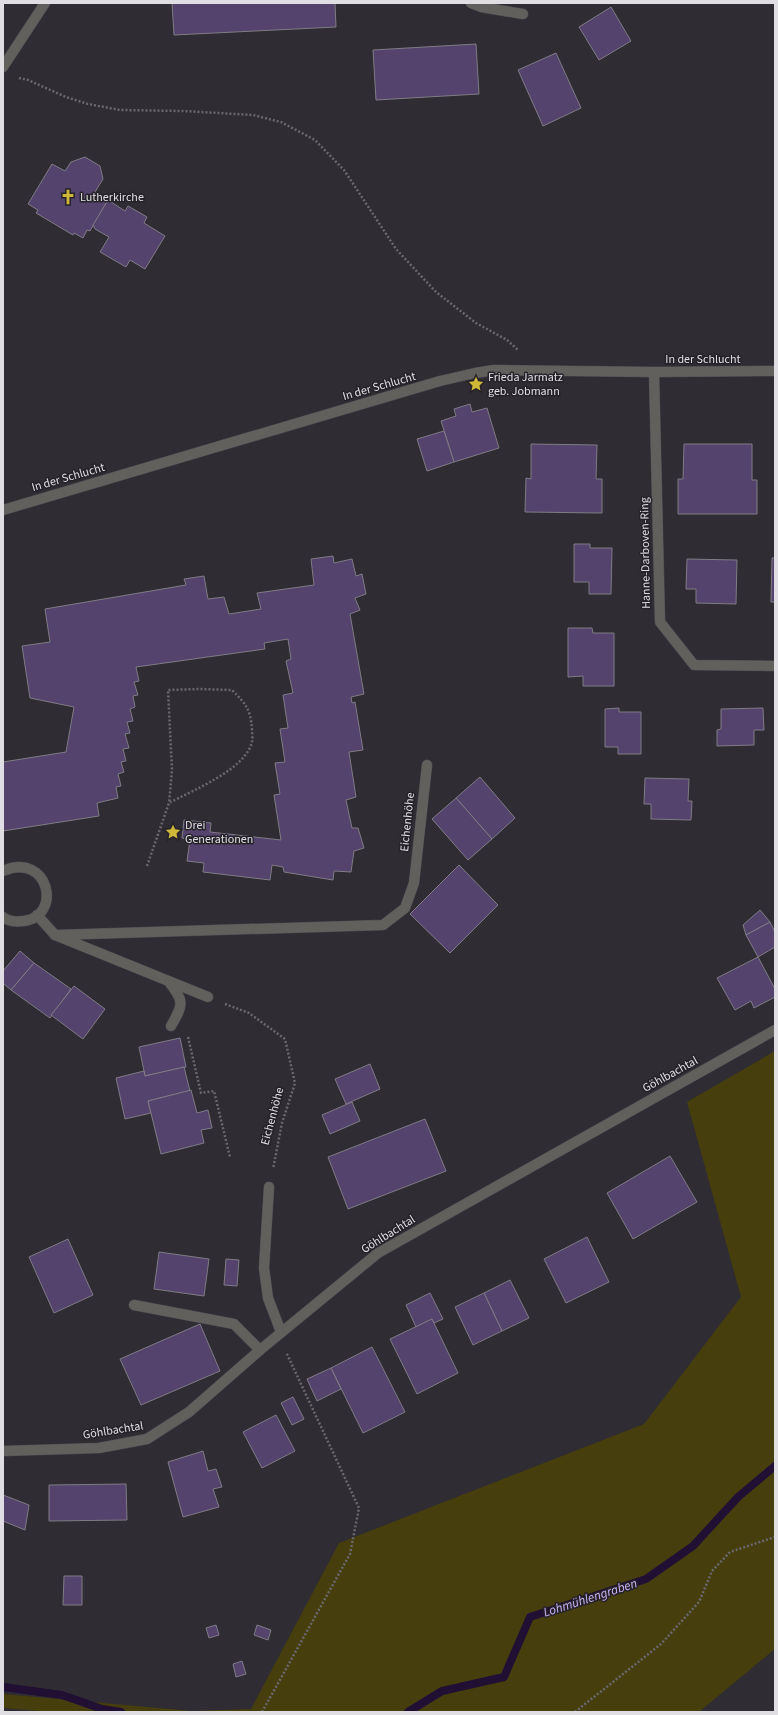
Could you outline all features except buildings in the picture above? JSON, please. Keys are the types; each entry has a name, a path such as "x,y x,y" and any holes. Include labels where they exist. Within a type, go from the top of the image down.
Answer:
{"street":[{"path":"3,67 46,3"},
{"path":"471,3 481,7 523,14"},
{"name":"In der Schlucht","path":"3,510 440,381 474,373 494,370 654,372 775,371"},
{"name":"Hanne-Darboven-Ring","path":"654,372 660,622 694,665 775,666"},
{"name":"Eichenhöhe","path":"55,935 382,925 405,908 414,883 427,765"},
{"path":"3,871 13,867 25,867 36,872 44,881 47,890 47,899 43,908 37,915 28,921 16,922 3,917"},
{"path":"37,915 55,935 208,997"},
{"path":"168,981 180,995 181,1009 171,1026"},
{"name":"Göhlbachtal","path":"3,1451 99,1448 147,1439 189,1412 281,1332 378,1253 775,1030"},
{"path":"270,1187 264,1268 268,1298 281,1332"},
{"path":"134,1305 234,1324 260,1350"}],"path":[{"path":"16,78 28,80 66,97 88,104 120,110 253,114 281,122 315,140 344,170 396,249 436,292 476,323 507,340 528,358 530,370"},
{"path":"147,866 169,803 172,770 168,690 232,690 246,704 252,722 252,742 242,760 229,771 169,803"},
{"name":"Eichenhöhe","path":"208,997 249,1013 285,1039 295,1083 282,1123 270,1187"},
{"path":"181,1009 202,1093 214,1091 230,1157"},
{"path":"262,1712 350,1554 359,1508 287,1356 281,1332"},
{"path":"575,1712 661,1644 699,1602 712,1570 730,1552 775,1537"}],"shaded area":[{"path":"775,1051 775,1649 699,1712 49,1712 3,1708 3,1694 192,1711 251,1709 339,1543 644,1424 741,1297 687,1102"}],"waterway":[{"name":"Lohmühlengraben","path":"408,1712 442,1691 504,1677 530,1617 646,1579 693,1546 738,1497 775,1466"},
{"name":"Lohmühlengraben","path":"3,1687 62,1695 102,1709 121,1712"}],"place":[{"name":"Lutherkirche","path":"68,197"},
{"name":"Frieda Jarmatz geb. Jobmann","path":"476,384"},
{"name":"Drei Generationen","path":"173,832"}]}
